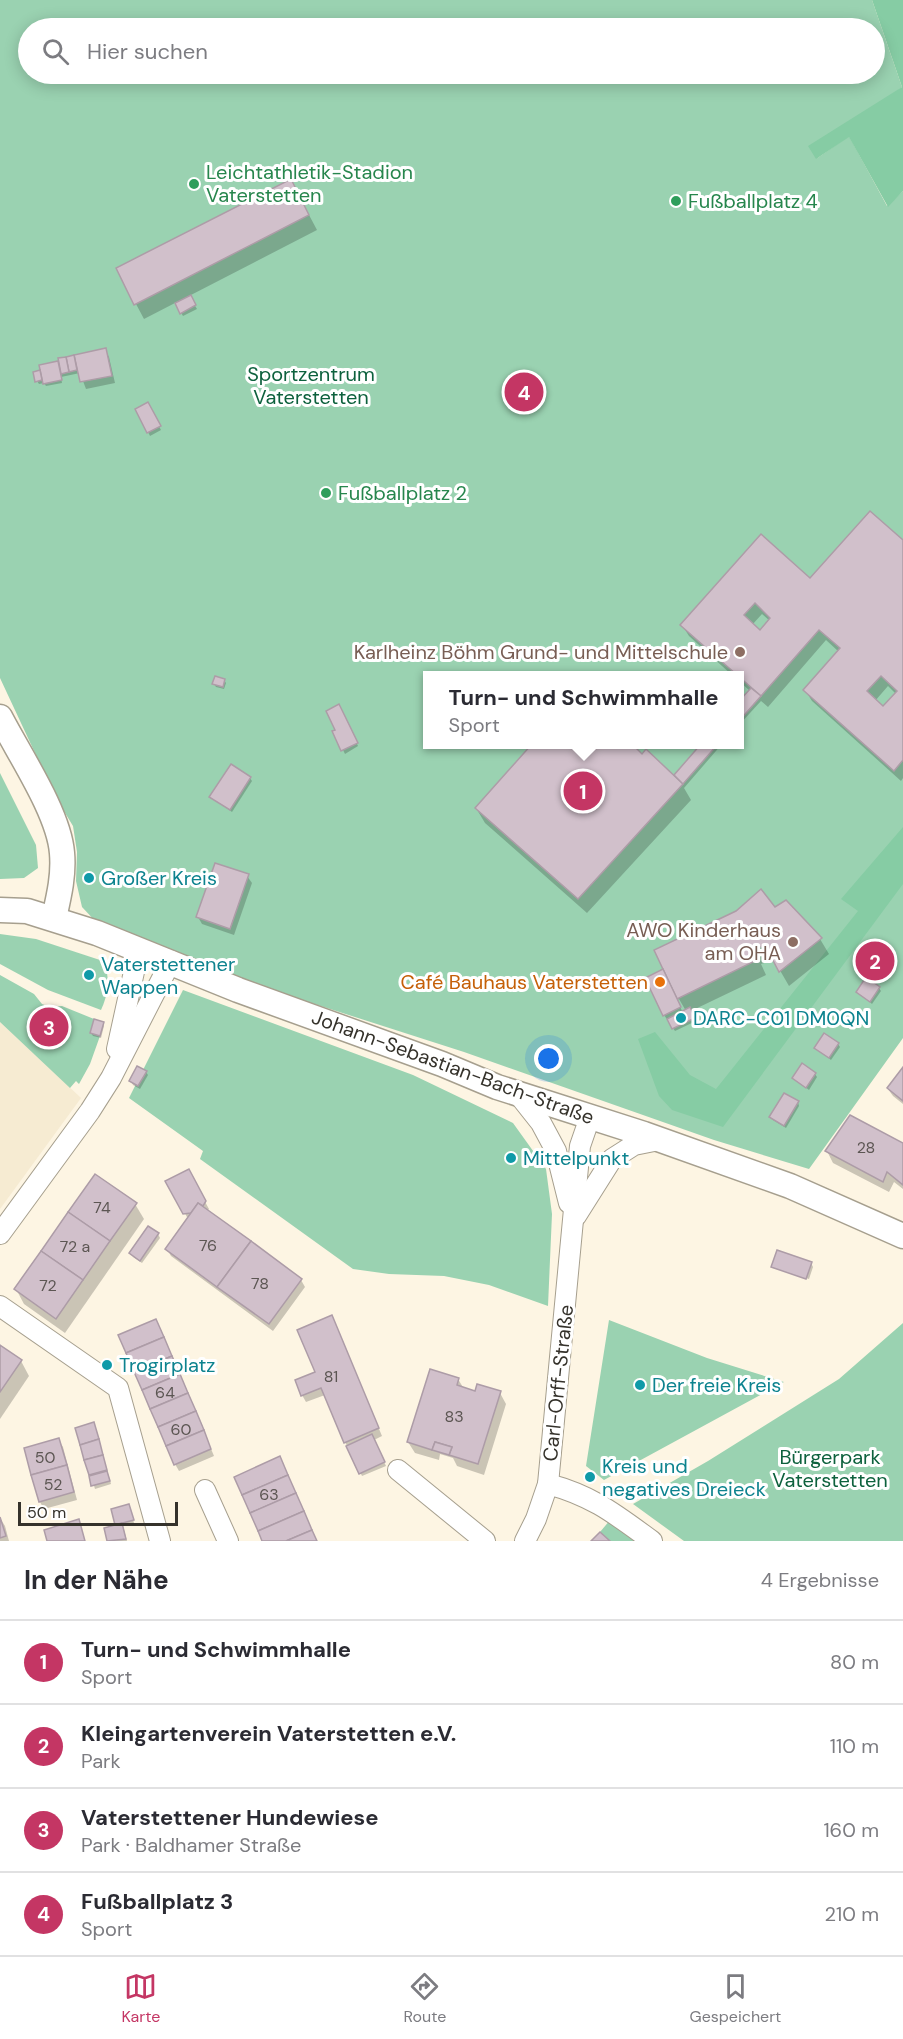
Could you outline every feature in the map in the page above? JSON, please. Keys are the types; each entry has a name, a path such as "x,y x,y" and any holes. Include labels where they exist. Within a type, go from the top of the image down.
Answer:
{"street":[{"path":"0,717 60,835 63,870 54,918"},
{"name":"Johann-Sebastian-Bach-Straße","path":"0,910 27,911 54,918 171,961 238,990 518,1094 790,1186 903,1236"},
{"path":"111,1078 139,949"},
{"path":"0,1234 90,1111 111,1078 171,961"},
{"name":"Carl-Orff-Straße","path":"518,1094 541,1123 556,1151 573,1221"},
{"name":"Carl-Orff-Straße","path":"525,1541 536,1520 548,1484 580,1146 590,1117"},
{"name":"Carl-Orff-Straße","path":"573,1221 612,1159 634,1145 659,1140"},
{"path":"0,1306 118,1388 160,1541"},
{"path":"398,1470 485,1541"},
{"path":"548,1484 571,1490 600,1503 652,1541"},
{"path":"205,1490 228,1541"}],"shaded area":[{"path":"0,1022 81,1098 0,1209"}],"green space":[{"name":"Sportzentrum Vaterstetten","path":"0,0 872,0 878,18 18,18 18,84 885,84 885,38 902,87 816,159 849,136 887,206 903,191 903,1038 809,1169 714,1140 464,1052 221,974 97,923 82,907 76,881 77,852 73,826 56,798 0,678"},
{"path":"872,0 903,0 903,191 888,207 849,137 816,159 808,146 902,87 885,38 885,18 878,18"},
{"path":"0,773 36,845 38,868 24,878 0,879"},
{"path":"903,827 903,884 723,1127 672,1110 659,1096 638,1039 655,1032 690,1075 716,1089 858,911 841,899"},
{"path":"0,934 36,939 103,961 108,985 101,1010 48,990 0,964"},
{"path":"0,975 34,994 42,1004 50,1007 62,1006 94,1019 90,1033 100,1036 90,1064 79,1084 76,1081 70,1088 0,1022"},
{"path":"183,990 413,1075 513,1123 546,1169 552,1214 548,1306 489,1285 444,1276 389,1274 353,1269 200,1159 203,1151 129,1098"},
{"path":"609,1320 707,1358 784,1382 604,1480 586,1466"},
{"name":"Bürgerpark Vaterstetten","path":"903,1323 903,1541 684,1541 633,1504 708,1461 839,1379"},
{"path":"611,1519 641,1541 610,1541 600,1532"}],"building":[{"path":"291,179 309,215 134,305 116,268"},
{"path":"191,295 196,305 180,314 175,303"},
{"path":"106,348 112,376 80,382 74,355"},
{"path":"74,355 77,370 69,372 66,357"},
{"path":"66,357 69,372 61,374 58,358"},
{"path":"58,361 62,380 43,384 39,365"},
{"path":"40,370 42,380 35,382 33,372"},
{"path":"148,402 161,426 147,433 135,409"},
{"name":"Karlheinz Böhm Grund- und Mittelschule","path":"870,511 903,540 903,760 894,771 803,690 840,648 819,630 761,696 744,681 744,671 732,671 680,625 761,534 810,578","holes":["755,603 770,618 760,630 744,615","881,676 897,691 883,706 867,691"]},
{"path":"215,676 225,679 223,687 212,684"},
{"path":"751,688 761,696 744,715 744,696"},
{"path":"339,704 358,743 341,751 326,711"},
{"path":"528,749 637,749 642,754 646,749 683,784 578,899 475,808"},
{"path":"697,749 714,749 683,784 674,775"},
{"path":"231,764 251,777 230,810 209,797"},
{"path":"215,863 249,874 230,929 196,917"},
{"path":"761,889 775,907 786,900 822,938 779,972 765,945 754,949 759,959 677,999 654,950 736,911"},
{"path":"663,969 681,1007 663,1016 645,978"},
{"path":"866,977 880,987 870,1002 856,992"},
{"name":"DARC-C01 DM0QN","path":"690,1007 695,1018 672,1029 667,1019"},
{"path":"94,1019 104,1022 100,1036 90,1033"},
{"path":"824,1033 839,1043 829,1058 814,1048"},
{"path":"802,1063 816,1073 806,1088 792,1078"},
{"path":"137,1066 147,1071 138,1086 129,1081"},
{"path":"903,1067 903,1101 887,1088"},
{"path":"784,1093 799,1101 784,1126 769,1117"},
{"path":"850,1115 903,1143 903,1185 887,1172 883,1182 825,1151"},
{"path":"189,1169 206,1201 203,1206 198,1203 191,1213 183,1214 165,1181"},
{"path":"95,1174 137,1203 110,1241 68,1212"},
{"path":"198,1203 251,1241 217,1287 165,1249"},
{"path":"68,1212 110,1241 83,1280 41,1251"},
{"path":"148,1226 159,1233 140,1261 129,1253"},
{"path":"251,1241 302,1279 269,1324 217,1287"},
{"path":"777,1250 812,1262 806,1279 771,1267"},
{"path":"41,1251 83,1280 56,1319 14,1289"},
{"path":"332,1315 379,1428 344,1443 321,1388 301,1396 295,1380 315,1372 297,1330"},
{"path":"156,1319 164,1337 126,1353 118,1335"},
{"path":"164,1337 172,1356 134,1372 126,1353"},
{"path":"0,1345 22,1360 0,1392"},
{"path":"172,1356 180,1374 142,1390 134,1372"},
{"path":"430,1369 459,1378 457,1385 475,1391 477,1384 501,1391 478,1464 449,1455 452,1447 435,1442 432,1450 407,1442"},
{"path":"180,1374 188,1393 150,1409 142,1390"},
{"path":"188,1393 196,1411 158,1427 150,1409"},
{"path":"196,1411 204,1430 166,1446 158,1427"},
{"path":"94,1422 99,1439 80,1445 75,1428"},
{"path":"204,1430 211,1449 174,1465 166,1446"},
{"path":"372,1434 385,1462 359,1474 346,1446"},
{"path":"59,1438 67,1465 31,1475 24,1448"},
{"path":"99,1439 103,1455 84,1460 80,1445"},
{"path":"435,1442 452,1447 449,1455 432,1450"},
{"path":"103,1455 107,1470 89,1475 84,1460"},
{"path":"280,1456 288,1475 242,1495 234,1477"},
{"path":"67,1465 74,1492 39,1502 31,1475"},
{"path":"107,1471 110,1481 91,1486 89,1476"},
{"path":"288,1475 296,1493 250,1513 242,1495"},
{"path":"296,1493 304,1511 258,1531 250,1513"},
{"path":"129,1504 134,1520 115,1525 111,1509"},
{"path":"304,1511 312,1530 286,1541 262,1541 258,1531"},
{"path":"0,1517 6,1536 0,1538"},
{"path":"79,1519 85,1541 47,1541 44,1530"},
{"path":"122,1523 126,1539 107,1541 104,1528"},
{"path":"312,1530 317,1541 286,1541"},
{"path":"600,1532 610,1541 591,1541"}],"place":[{"name":"Leichtathletik-Stadion Vaterstetten","path":"194,184"},
{"name":"Fußballplatz 4","path":"676,201"},
{"name":"Fußballplatz 3","path":"524,392"},
{"name":"Fußballplatz 2","path":"326,493"},
{"name":"Karlheinz Böhm Grund- und Mittelschule","path":"740,652"},
{"name":"Turn- und Schwimmhalle","path":"583,791"},
{"name":"Großer Kreis","path":"89,878"},
{"name":"AWO Kinderhaus am OHA","path":"793,942"},
{"name":"Kleingartenverein Vaterstetten e.V.","path":"875,961"},
{"name":"Vaterstettener Wappen","path":"89,975"},
{"name":"Café Bauhaus Vaterstetten","path":"660,982"},
{"name":"DARC-C01 DM0QN","path":"681,1018"},
{"name":"Vaterstettener Hundewiese","path":"49,1027"},
{"name":"Mittelpunkt","path":"511,1158"},
{"name":"Trogirplatz","path":"107,1365"},
{"name":"Der freie Kreis","path":"640,1385"},
{"name":"Kreis und negatives Dreieck","path":"590,1477"}]}
